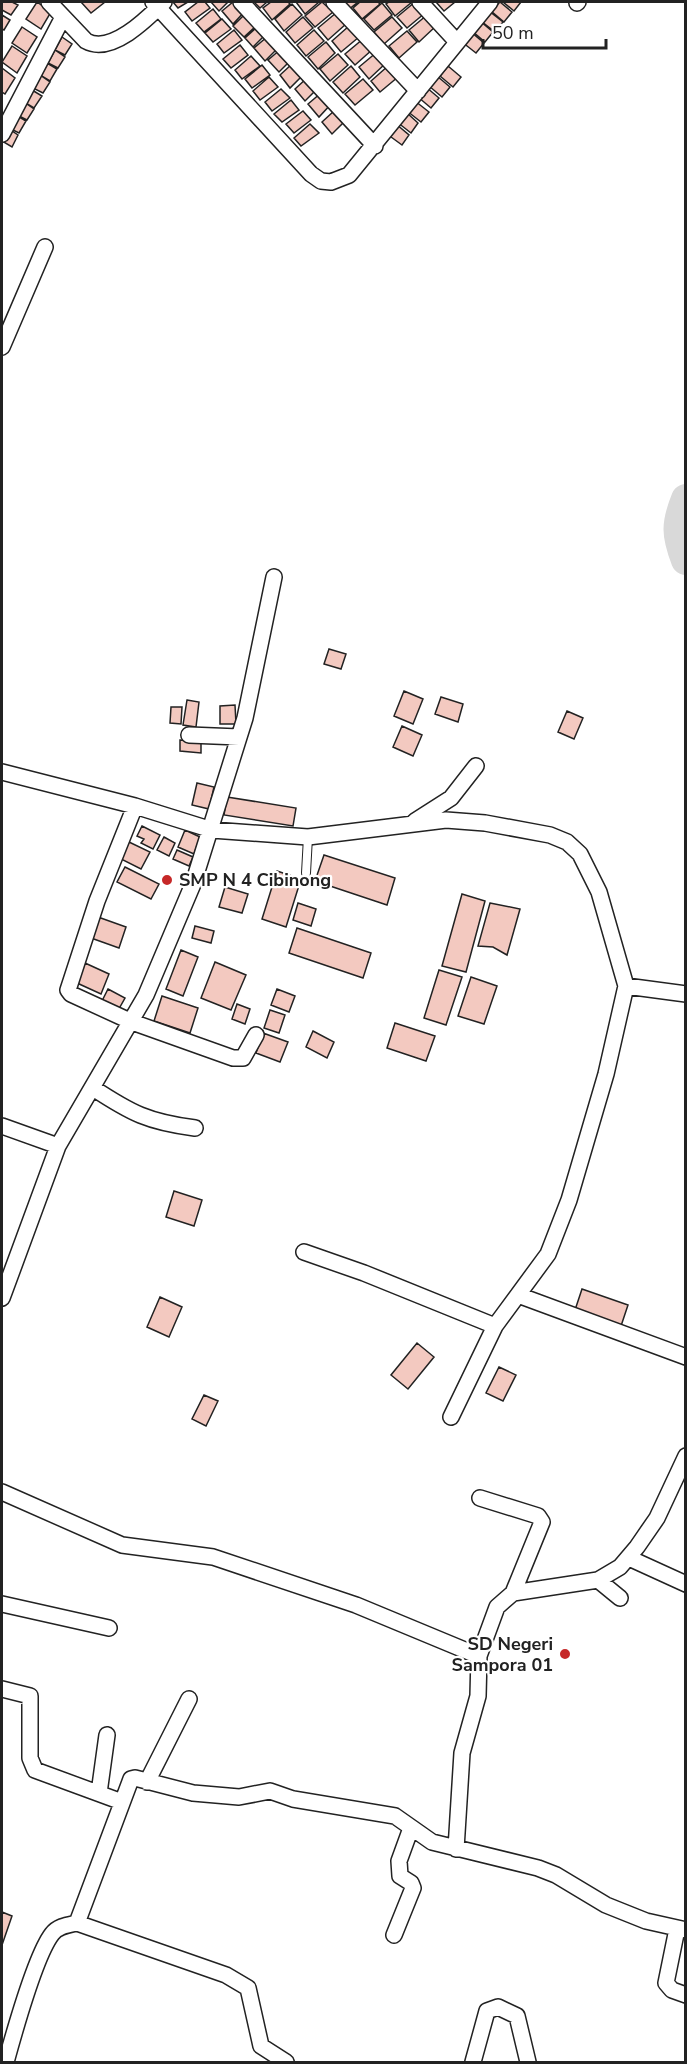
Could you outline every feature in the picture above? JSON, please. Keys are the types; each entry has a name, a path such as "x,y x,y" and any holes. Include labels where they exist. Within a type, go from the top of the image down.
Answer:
{"street":[{"path":"49,2 86,42 94,46 103,45 133,28 159,3 311,174 321,181 340,179 349,175 375,146 490,2"},
{"path":"241,2 375,146"},
{"path":"334,2 418,91"},
{"path":"420,2 457,42"},
{"path":"2,134 63,17"},
{"path":"2,347 45,247"},
{"path":"2,1298 58,1146 132,1022 172,938 212,830 239,737 257,671 274,577"},
{"path":"189,735 239,737"},
{"path":"414,822 451,798 476,766"},
{"path":"2,772 135,806 212,830 308,837 414,822 446,820 550,835 567,842 580,854 590,870 626,986 593,1126 569,1200 548,1254 495,1326 451,1417"},
{"path":"135,806 68,984 71,994 132,1022 232,1058 243,1058 256,1035"},
{"path":"626,986 686,994"},
{"path":"93,1088 135,1115 151,1121 195,1128"},
{"path":"2,1126 58,1146"},
{"path":"304,1252 495,1326"},
{"path":"518,1295 686,1357"},
{"path":"513,1593 598,1580 629,1558 657,1518 686,1456"},
{"path":"2,1492 122,1545 213,1557 356,1605 479,1656"},
{"path":"456,1849 462,1753 478,1696 479,1656 497,1607 513,1593 542,1522 538,1516 480,1498"},
{"path":"629,1558 686,1584"},
{"path":"598,1580 620,1598"},
{"path":"2,1604 109,1628"},
{"path":"2,1689 30,1696 30,1758 35,1770 122,1802"},
{"path":"147,1782 189,1699"},
{"path":"99,1793 107,1735"},
{"path":"77,1923 131,1779 135,1778 183,1791 239,1797 270,1791 293,1799 395,1816 425,1839 456,1849 538,1868 556,1875 606,1905 646,1921 681,1929 666,1983 672,1990 686,1995"},
{"path":"394,1935 413,1888 411,1883 400,1876 398,1867 411,1828"},
{"path":"6,2062 30,1985 47,1942 61,1927 77,1923 226,1975 245,1985 248,1988 261,2046 286,2062"},
{"path":"473,2062 487,2011 498,2007 518,2016 528,2062"}],"lane":[{"path":"306,873 308,837"}],"building":[{"path":"2,2 12,2 18,5 11,15 2,10"},
{"path":"37,2 51,12 41,29 26,19"},
{"path":"81,2 105,2 91,13"},
{"path":"173,2 188,2 178,8"},
{"path":"198,2 205,2 210,8 192,21 185,12"},
{"path":"211,2 228,2 219,11"},
{"path":"233,2 246,10 233,24 222,11"},
{"path":"254,2 267,2 260,8"},
{"path":"271,2 290,4 272,20 263,8"},
{"path":"296,2 319,2 305,14"},
{"path":"322,2 333,12 315,27 305,16"},
{"path":"341,2 358,2 348,10"},
{"path":"360,2 380,4 362,19 353,8"},
{"path":"412,2 395,16 386,4"},
{"path":"415,2 425,13 407,28 397,17"},
{"path":"436,2 455,2 444,11"},
{"path":"500,2 512,12 504,22 491,11"},
{"path":"503,2 521,2 514,11"},
{"path":"382,3 392,15 374,30 364,19"},
{"path":"292,4 302,15 284,31 275,19"},
{"path":"213,9 221,19 204,32 196,23"},
{"path":"489,11 503,22 495,32 481,21"},
{"path":"246,13 257,25 244,37 233,26"},
{"path":"336,13 346,24 328,40 318,28"},
{"path":"2,15 10,20 4,30 2,29"},
{"path":"427,15 436,26 419,42 409,30"},
{"path":"303,17 313,28 295,43 286,32"},
{"path":"392,17 402,28 384,44 374,32"},
{"path":"222,19 231,29 213,42 205,33"},
{"path":"480,21 493,32 485,42 472,31"},
{"path":"349,26 359,37 341,52 332,41"},
{"path":"22,27 37,37 27,53 12,43"},
{"path":"257,27 265,35 253,47 245,38"},
{"path":"234,30 242,40 224,53 217,44"},
{"path":"314,30 324,41 306,56 297,45"},
{"path":"407,31 417,42 399,58 389,46"},
{"path":"471,32 484,43 476,53 462,42"},
{"path":"62,37 72,44 65,55 55,50"},
{"path":"267,37 278,48 265,61 254,48"},
{"path":"363,39 373,49 355,65 345,54"},
{"path":"326,42 335,53 318,69 308,57"},
{"path":"240,45 248,55 231,68 223,59"},
{"path":"12,46 27,56 17,73 2,62"},
{"path":"281,49 292,59 279,72 268,60"},
{"path":"55,50 65,57 58,68 48,63"},
{"path":"377,52 386,63 369,79 359,67"},
{"path":"338,54 348,65 330,81 320,69"},
{"path":"251,56 260,66 242,79 235,70"},
{"path":"47,63 57,69 50,81 40,75"},
{"path":"292,64 303,75 290,88 280,75"},
{"path":"262,65 270,75 252,88 245,79"},
{"path":"351,66 360,77 343,93 333,82"},
{"path":"388,66 398,77 380,92 371,81"},
{"path":"448,66 461,77 453,87 440,76"},
{"path":"2,68 15,78 5,94 2,92"},
{"path":"40,75 50,82 43,93 33,88"},
{"path":"437,76 450,87 442,97 429,86"},
{"path":"269,77 278,87 260,100 253,91"},
{"path":"307,78 318,88 305,101 295,89"},
{"path":"363,79 373,90 355,105 345,94"},
{"path":"426,87 439,98 431,108 418,97"},
{"path":"281,89 290,98 272,111 265,102"},
{"path":"32,90 42,96 34,108 24,102"},
{"path":"321,93 332,103 319,117 308,104"},
{"path":"291,100 299,110 282,122 274,114"},
{"path":"415,101 429,112 421,122 407,111"},
{"path":"24,102 34,109 27,120 17,115"},
{"path":"303,111 311,120 294,133 286,124"},
{"path":"334,111 345,121 332,134 322,122"},
{"path":"406,112 418,123 411,133 397,122"},
{"path":"16,115 26,121 19,133 9,128"},
{"path":"310,124 319,133 301,146 294,138"},
{"path":"396,124 409,135 402,145 387,134"},
{"path":"9,129 18,135 12,147 2,141"},
{"path":"329,649 346,654 341,669 324,664"},
{"path":"404,691 423,699 413,724 394,716"},
{"path":"441,697 463,704 458,722 435,714"},
{"path":"187,700 199,702 196,727 183,725"},
{"path":"235,705 236,724 220,724 220,706"},
{"path":"171,707 182,707 181,724 170,723"},
{"path":"567,711 583,718 574,739 558,732"},
{"path":"402,726 422,735 413,756 393,747"},
{"path":"180,740 201,742 201,753 180,751"},
{"path":"197,783 214,787 209,809 192,805"},
{"path":"227,797 296,808 293,826 224,815"},
{"path":"142,826 160,835 153,849 141,843 144,839 137,836"},
{"path":"185,830 200,837 194,854 178,847"},
{"path":"164,837 175,843 169,856 157,850"},
{"path":"129,842 150,852 141,869 121,859"},
{"path":"177,850 193,857 189,866 173,859"},
{"path":"324,855 395,878 387,905 315,881"},
{"path":"125,867 159,884 151,899 117,882"},
{"path":"277,871 301,879 286,927 262,919"},
{"path":"225,887 248,894 242,913 219,907"},
{"path":"462,894 485,901 466,972 442,966"},
{"path":"298,903 316,909 311,926 293,920"},
{"path":"490,903 520,909 507,955 493,947 478,946"},
{"path":"98,917 126,927 119,948 91,938"},
{"path":"195,926 214,931 211,943 192,938"},
{"path":"297,928 371,953 363,978 289,953"},
{"path":"181,950 198,957 183,996 166,989"},
{"path":"215,962 246,975 231,1010 201,998"},
{"path":"85,963 109,974 101,994 77,983"},
{"path":"439,970 462,977 446,1025 424,1018"},
{"path":"471,977 497,986 484,1024 458,1016"},
{"path":"108,989 125,998 116,1014 100,1005"},
{"path":"277,989 295,996 289,1012 271,1005"},
{"path":"162,996 198,1008 190,1033 154,1021"},
{"path":"237,1004 250,1009 245,1024 232,1019"},
{"path":"270,1010 285,1015 279,1033 264,1028"},
{"path":"395,1023 435,1036 426,1061 387,1048"},
{"path":"313,1031 334,1042 327,1058 306,1047"},
{"path":"263,1033 288,1042 280,1062 256,1053"},
{"path":"174,1191 202,1200 194,1226 166,1217"},
{"path":"582,1289 628,1305 621,1326 575,1310"},
{"path":"160,1297 182,1307 169,1337 147,1327"},
{"path":"417,1343 434,1357 408,1389 391,1375"},
{"path":"499,1367 516,1375 503,1401 486,1393"},
{"path":"204,1395 218,1401 206,1426 192,1419"},
{"path":"2,1912 12,1916 2,1945"}],"waterway":[{"path":"686,499 678,529 686,560"}],"place":[{"name":"SMP N 4 Cibinong","path":"167,880"},
{"name":"SD Negeri Sampora 01","path":"565,1654"}]}
